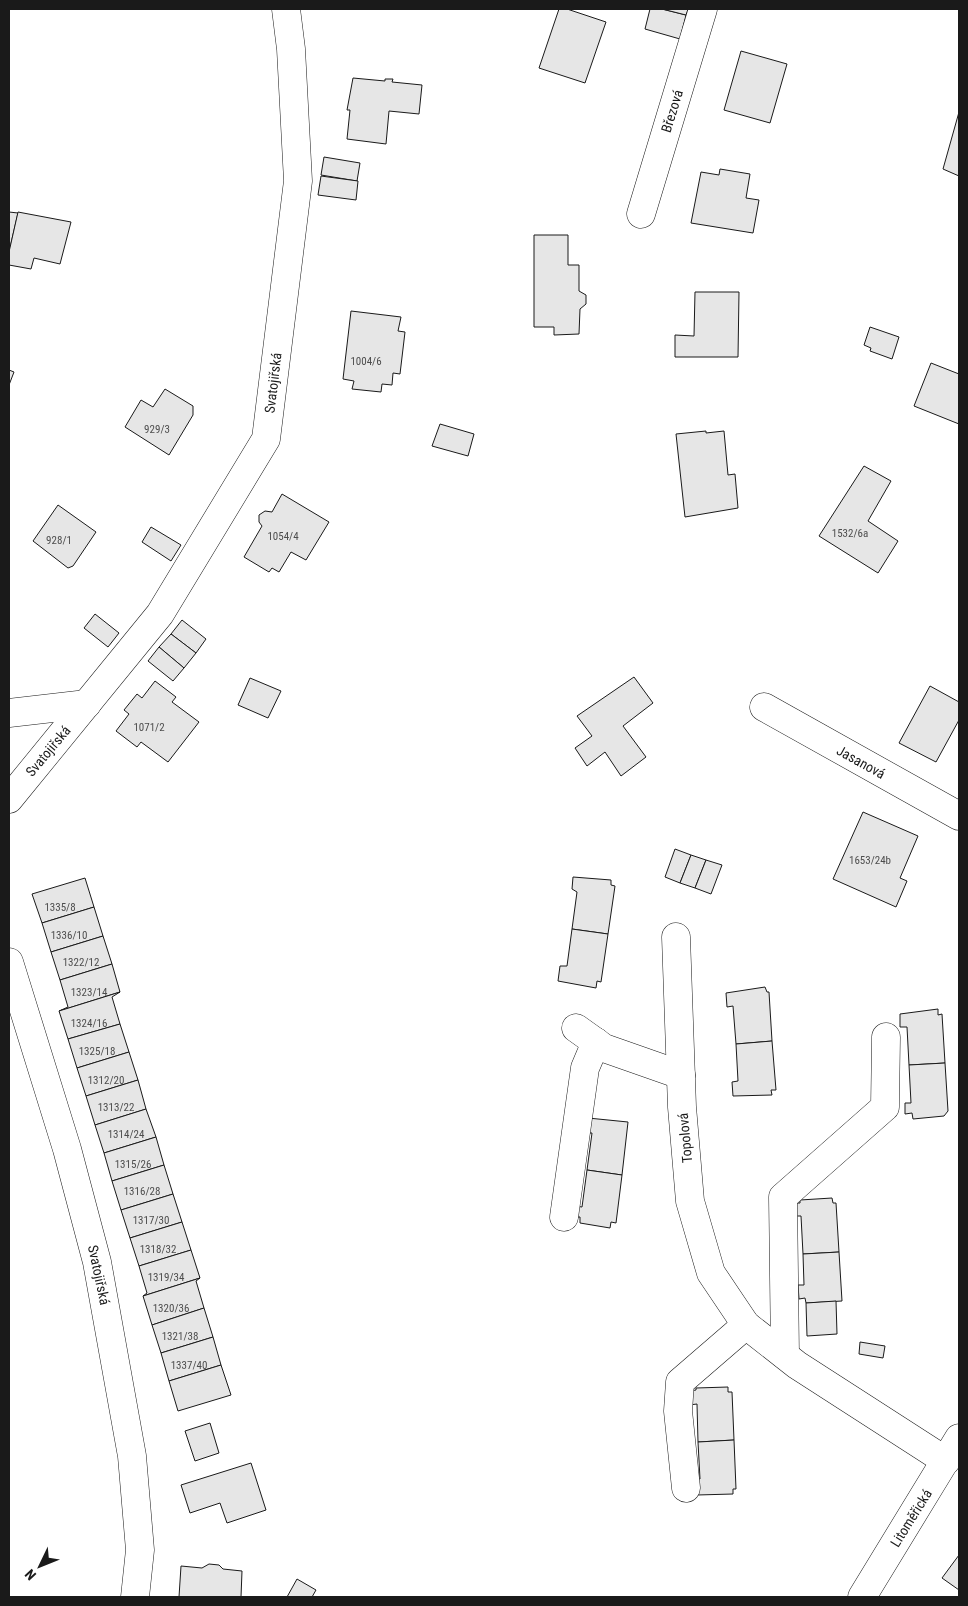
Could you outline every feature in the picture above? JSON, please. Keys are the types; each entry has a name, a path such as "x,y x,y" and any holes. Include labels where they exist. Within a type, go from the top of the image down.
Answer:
{"street":[{"name":"Svatojiřská","path":"9,799 160,614 266,439 298,181 291,49 286,9"},
{"name":"Březová","path":"641,214 702,9"},
{"name":"Svatojiřská","path":"9,713 88,704"},
{"name":"Jasanová","path":"764,708 959,816"},
{"name":"Topolová","path":"676,937 681,1075 690,1201 711,1274 746,1325 785,1355 953,1450"},
{"name":"Svatojiřská","path":"9,962 67,1149 97,1262 132,1456 140,1550 135,1597"},
{"path":"564,1217 585,1068 586,1035 604,1048 681,1075"},
{"path":"785,1355 783,1197 885,1107 886,1037"},
{"path":"686,1488 678,1411 680,1382 746,1325"},
{"name":"Litoměřická","path":"862,1597 953,1450"}],"building":[{"path":"559,9 567,9 606,22 585,83 539,68"},
{"path":"650,9 662,9 686,15 680,39 645,29"},
{"path":"662,9 688,9 686,15"},
{"path":"741,51 787,64 770,123 724,110"},
{"path":"353,78 385,81 385,79 393,79 392,82 422,85 419,114 389,111 386,144 347,139 350,110 347,110"},
{"path":"959,112 959,176 943,169"},
{"path":"324,157 360,163 357,181 321,175"},
{"path":"720,169 750,174 746,198 759,200 753,233 691,223 701,172 719,175"},
{"path":"321,176 358,181 356,200 318,195"},
{"path":"9,212 18,213 9,252"},
{"path":"18,212 71,222 60,264 34,258 31,269 9,265 9,252"},
{"path":"534,235 568,235 568,265 579,265 579,291 586,295 586,304 580,309 579,334 554,335 554,327 534,327"},
{"path":"695,292 739,292 738,357 675,357 675,335 694,336"},
{"path":"351,311 401,317 398,331 405,332 400,374 393,373 392,385 382,384 381,392 352,389 354,381 343,379"},
{"path":"870,327 899,337 892,359 870,351 871,348 864,345"},
{"path":"931,363 959,374 959,424 914,406"},
{"path":"9,370 14,372 9,385"},
{"path":"165,389 193,406 193,415 169,455 125,427 141,400 153,407"},
{"path":"440,424 474,434 468,456 432,446"},
{"path":"706,431 706,433 724,431 728,475 735,474 738,508 685,517 676,434"},
{"path":"864,466 891,481 868,521 898,541 878,573 819,536"},
{"path":"282,494 329,522 306,560 291,552 279,572 272,568 269,572 244,557 262,526 259,522 259,515 265,511 272,512"},
{"path":"58,505 96,532 73,566 68,568 33,541"},
{"path":"151,527 181,545 171,561 142,542"},
{"path":"95,614 119,633 108,647 84,628"},
{"path":"182,620 206,639 196,653 171,634"},
{"path":"171,634 196,653 184,668 159,647"},
{"path":"159,647 184,668 173,681 148,661"},
{"path":"634,677 653,703 623,726 646,757 621,776 605,752 587,766 575,748 592,736 577,716"},
{"path":"250,678 281,691 268,718 238,705"},
{"path":"155,681 176,697 172,702 199,722 168,762 141,742 137,747 116,731 129,714 124,710 137,694 142,698"},
{"path":"930,686 959,702 959,720 936,762 899,743"},
{"path":"863,812 918,836 900,878 907,881 896,907 833,879"},
{"path":"675,849 691,855 680,883 665,877"},
{"path":"691,855 706,860 695,888 680,883"},
{"path":"706,860 722,865 711,894 695,888"},
{"path":"573,877 611,880 611,885 615,886 608,934 572,929 577,892 572,889"},
{"path":"85,878 94,907 42,923 32,894"},
{"path":"94,907 103,936 51,952 42,923"},
{"path":"572,929 608,934 601,982 597,981 596,988 558,981 560,966 567,966"},
{"path":"103,936 112,964 60,980 51,952"},
{"path":"112,964 120,992 59,1011 68,1007 60,980"},
{"path":"765,987 767,992 769,992 772,1041 736,1044 733,1006 727,1007 726,993"},
{"path":"120,992 112,997 120,1024 68,1039 59,1011"},
{"path":"938,1009 938,1015 942,1014 945,1063 909,1065 907,1027 900,1027 900,1014"},
{"path":"120,1024 129,1052 77,1068 68,1039"},
{"path":"772,1041 776,1090 771,1090 772,1095 733,1096 732,1082 738,1081 736,1044"},
{"path":"129,1052 138,1080 86,1096 77,1068"},
{"path":"945,1063 948,1111 944,1116 913,1119 912,1113 905,1114 905,1103 911,1103 909,1065"},
{"path":"138,1080 146,1109 95,1125 86,1096"},
{"path":"146,1109 156,1137 104,1153 95,1125"},
{"path":"588,1118 628,1122 622,1175 587,1170 592,1133 586,1133"},
{"path":"156,1137 164,1165 112,1181 104,1153"},
{"path":"164,1165 173,1194 121,1210 112,1181"},
{"path":"587,1170 622,1175 616,1223 611,1222 610,1228 580,1223 580,1217 574,1217 575,1206 582,1207"},
{"path":"173,1194 182,1222 130,1238 121,1210"},
{"path":"832,1198 833,1203 836,1203 839,1252 803,1254 801,1216 794,1216 793,1203 800,1203 800,1200"},
{"path":"182,1222 191,1250 139,1266 130,1238"},
{"path":"191,1250 200,1278 143,1296 147,1293 139,1266"},
{"path":"839,1252 842,1301 806,1303 805,1298 799,1299 798,1285 804,1285 803,1254"},
{"path":"200,1278 196,1281 204,1308 152,1325 143,1296"},
{"path":"836,1301 837,1334 807,1336 806,1303"},
{"path":"204,1308 213,1337 161,1353 152,1325"},
{"path":"213,1337 221,1365 169,1381 161,1353"},
{"path":"860,1342 885,1346 883,1358 859,1354"},
{"path":"221,1365 231,1395 178,1411 169,1381"},
{"path":"728,1387 728,1392 732,1392 734,1440 698,1442 697,1404 689,1405 689,1391 696,1390 696,1388"},
{"path":"210,1423 219,1453 195,1461 185,1431"},
{"path":"734,1440 736,1489 733,1489 733,1494 697,1495 693,1479 700,1479 698,1442"},
{"path":"251,1463 266,1510 227,1523 220,1503 190,1513 181,1485"},
{"path":"959,1555 959,1590 942,1578"},
{"path":"209,1564 219,1565 223,1569 242,1571 241,1597 179,1597 181,1566 202,1568"},
{"path":"297,1579 316,1590 312,1597 287,1597"}]}
